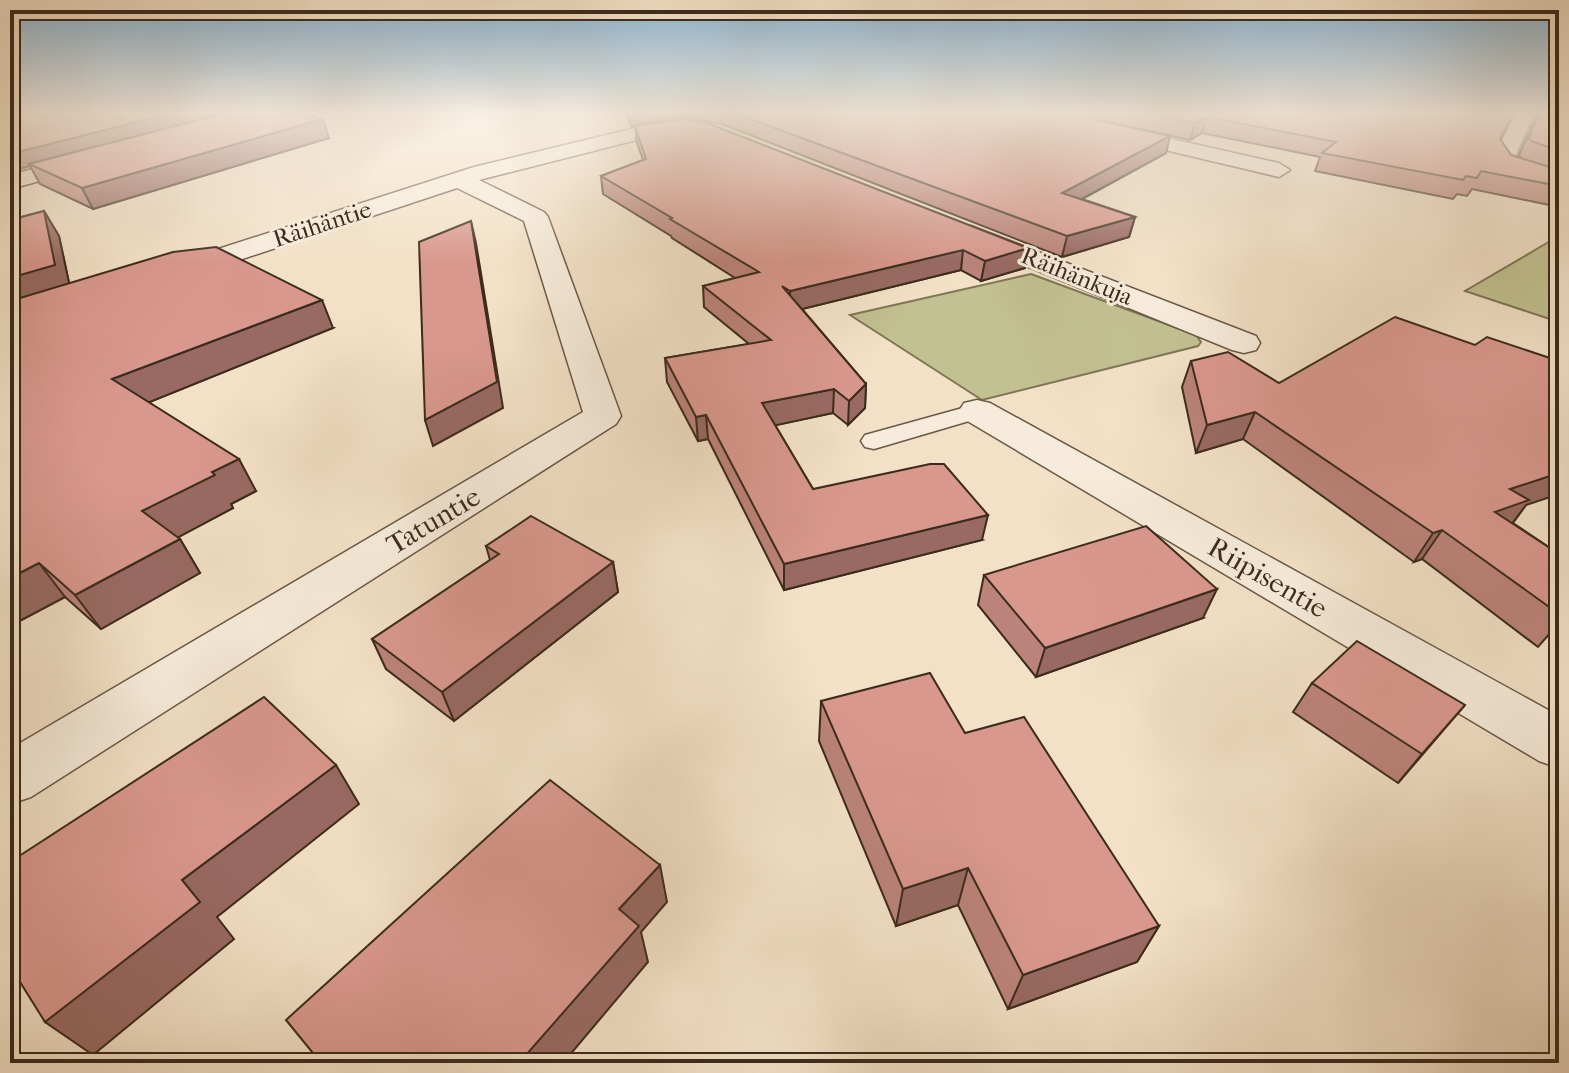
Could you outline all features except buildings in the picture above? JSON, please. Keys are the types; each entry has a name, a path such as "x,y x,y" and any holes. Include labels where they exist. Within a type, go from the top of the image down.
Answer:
{"main road":[{"path":"10,170 51,162"},
{"path":"10,182 74,162"}],"street":[{"name":"Räihäntie","path":"155,279 458,179 525,162"},
{"path":"1245,162 1279,170"},
{"path":"1509,162 1559,183"},
{"name":"Tatuntie","path":"10,779 603,416 535,217 458,179"},
{"name":"Räihänkuja","path":"953,227 1244,343"},
{"name":"Riipisentie","path":"977,411 1559,744"}],"lane":[{"path":"874,441 977,411"}],"shaded area":[{"path":"1559,236 1559,322 1465,291"},
{"path":"1031,274 1196,335 1201,342 1198,346 982,400 850,315"}]}
